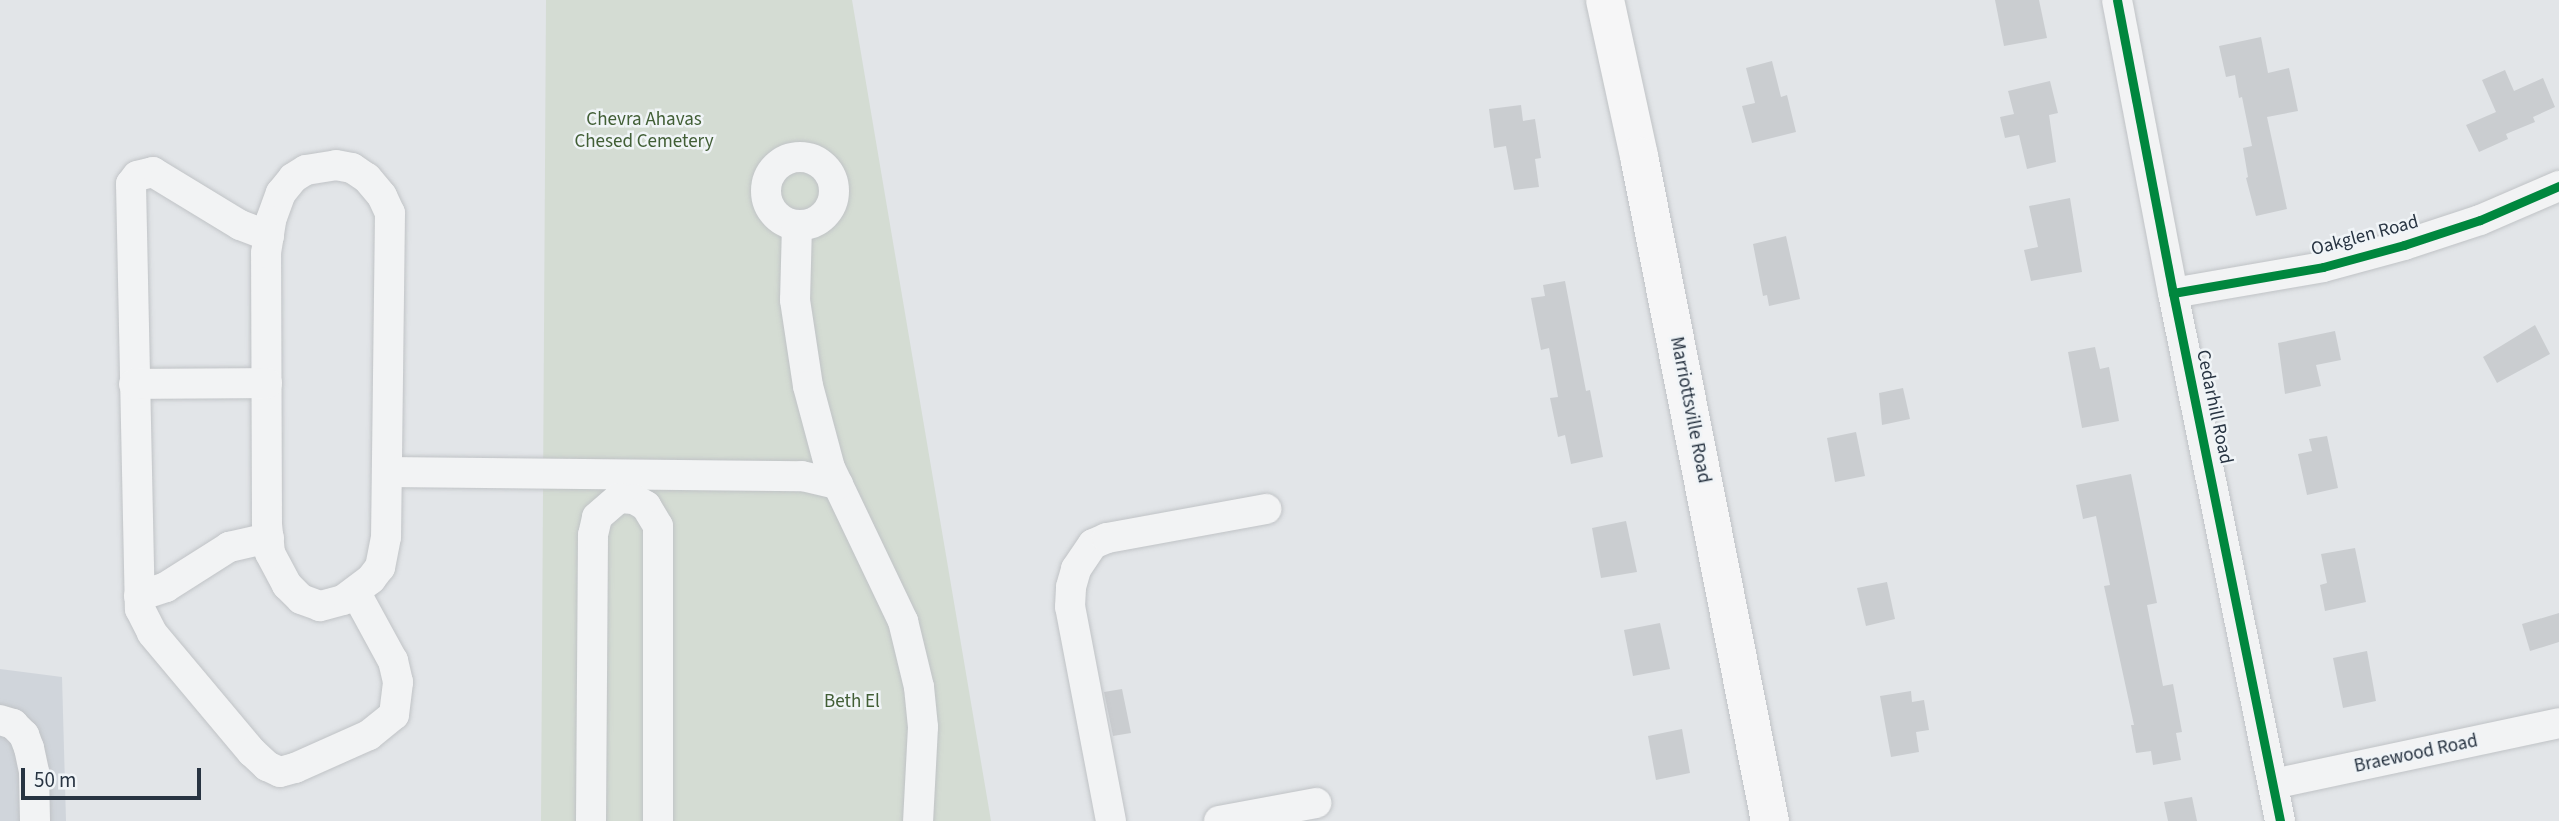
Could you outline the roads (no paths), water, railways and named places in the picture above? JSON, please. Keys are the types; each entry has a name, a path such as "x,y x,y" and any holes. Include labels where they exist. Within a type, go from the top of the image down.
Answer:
{"main road":[{"name":"Marriottsville Road","path":"1605,0 1644,181 1770,821"}],"street":[{"name":"Cedarhill Road","path":"2118,0 2173,293 2280,821"},
{"path":"323,166 352,168 368,178 382,196 390,213 386,537 380,567 356,593 320,606 301,599 278,572 269,538 269,236 271,220 281,193 293,178 306,170 323,166"},
{"path":"269,236 240,225 153,172 137,176 130,190 140,609 152,633 252,752 267,766 280,772 295,768 369,734 394,715 398,682 393,662 356,593"},
{"name":"Oakglen Road","path":"2173,293 2323,267 2404,245 2480,220 2559,186"},
{"path":"797,225 795,300 804,361 830,468 903,621 919,687 923,727 918,821"},
{"path":"134,384 267,383"},
{"path":"387,472 629,486 802,476 838,484"},
{"path":"591,821 593,534 597,517 629,486"},
{"path":"629,486 658,526 658,821"},
{"path":"1111,821 1070,607 1071,587 1076,569 1093,544 1107,538 1266,509"},
{"path":"139,596 166,587 229,547 269,538"},
{"path":"0,720 13,724 24,735 29,748 34,772 35,821"},
{"name":"Braewood Road","path":"2273,784 2559,723"},
{"path":"1219,821 1316,803"}],"park label":[{"name":"Chevra Ahavas Chesed Cemetery","path":"644,131"},
{"name":"Beth El","path":"852,702"}]}
